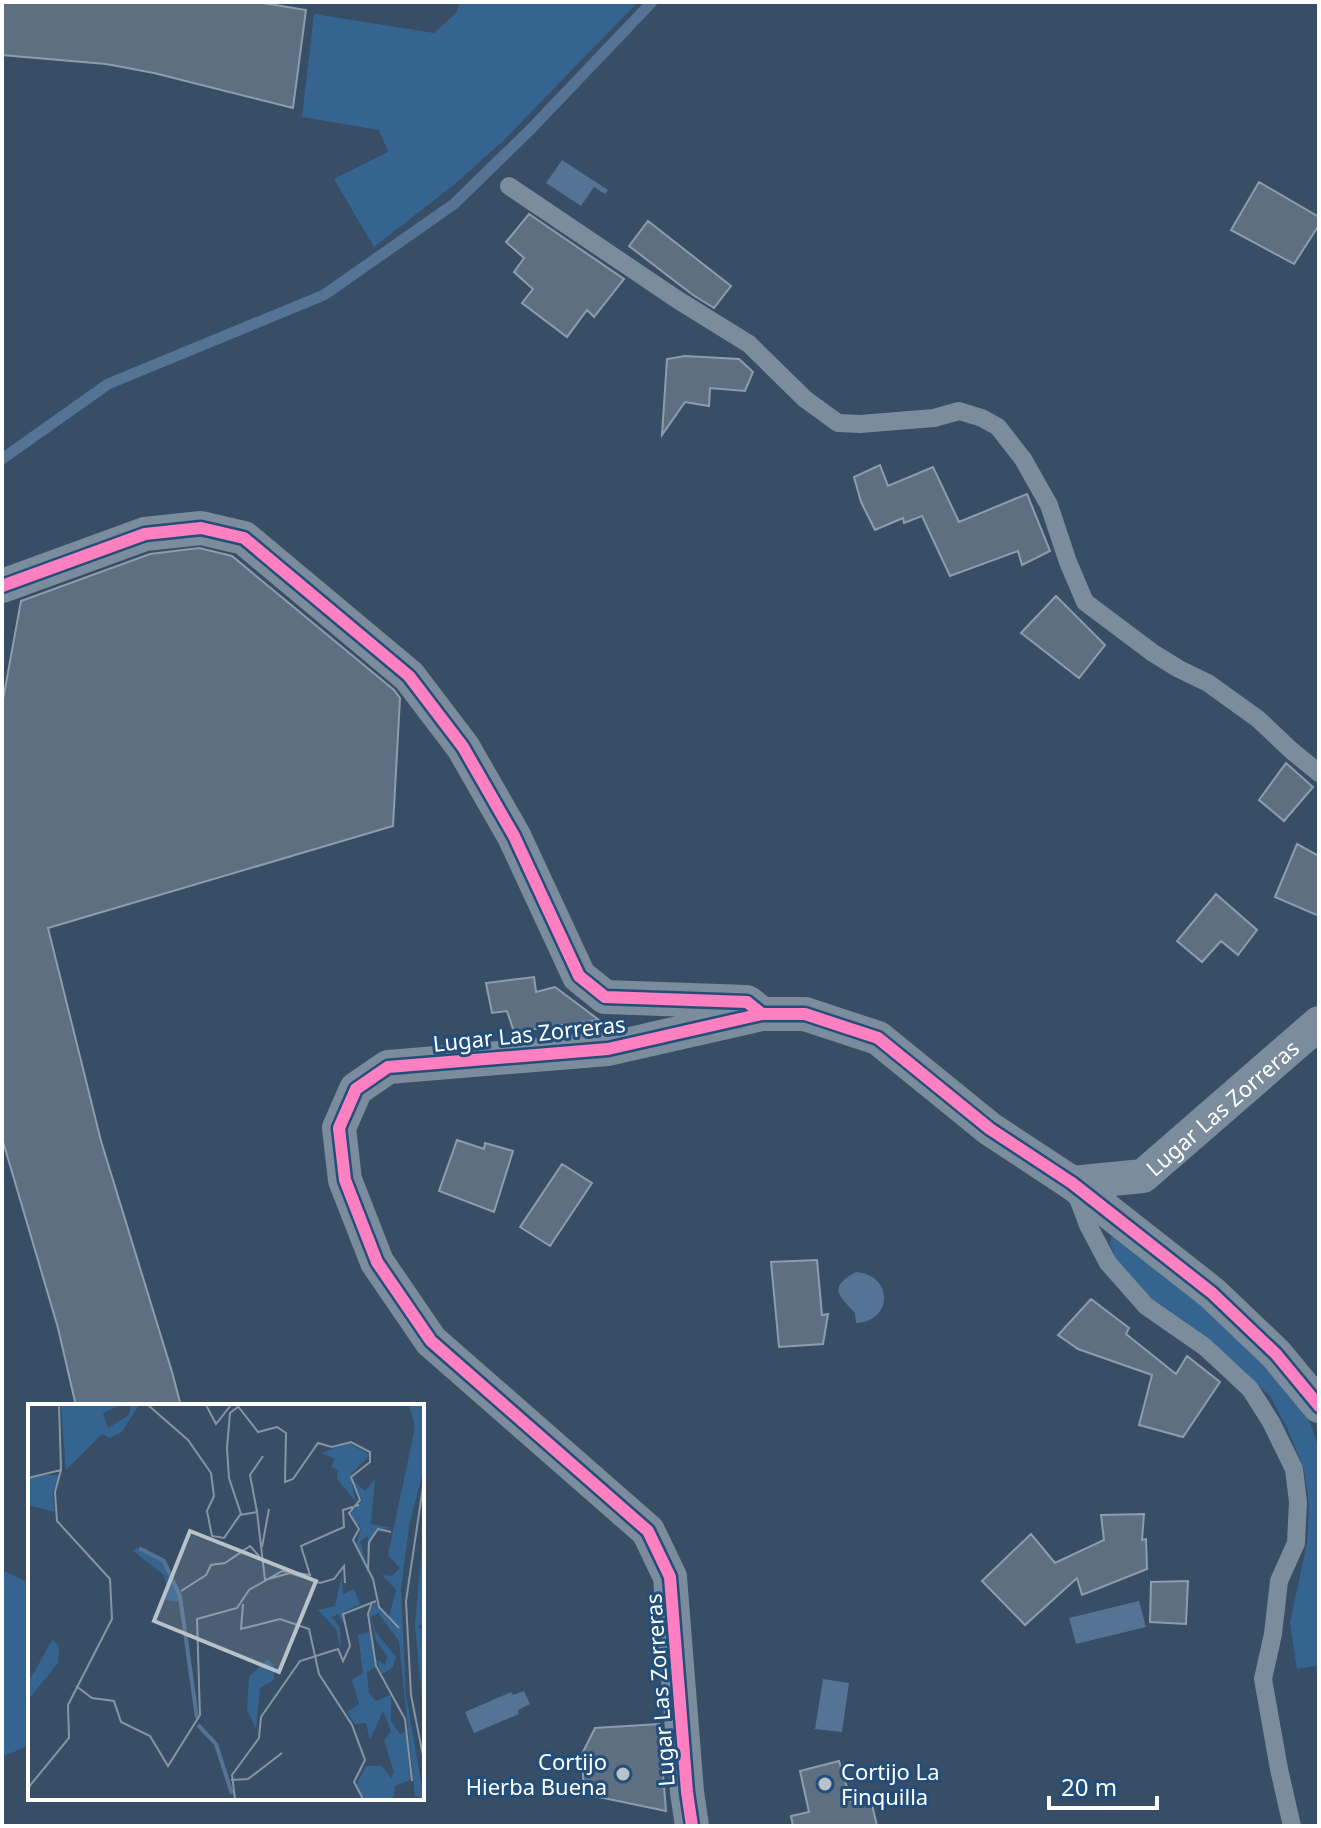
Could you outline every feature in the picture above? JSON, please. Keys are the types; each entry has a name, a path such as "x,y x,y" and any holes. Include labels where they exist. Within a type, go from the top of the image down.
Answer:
{"street":[{"name":"Lugar Las Zorreras","path":"2,586 145,534 201,528 244,538 409,676 463,747 507,823 579,976 605,997 747,1002 762,1014"},
{"name":"Lugar Las Zorreras","path":"692,1826 670,1577 648,1531 431,1341 377,1262 345,1180 339,1128 356,1089 388,1067 608,1049 762,1014"},
{"path":"762,1014 805,1014 878,1038 990,1129 1072,1183 1212,1293 1276,1354 1319,1406"},
{"name":"Lugar Las Zorreras","path":"1072,1183 1143,1176 1319,1023"}],"lane":[{"path":"509,186 749,344 805,399 838,423 934,418 959,411 998,427 1023,459 1049,505 1085,602 1153,653 1208,683 1258,719 1319,773"},
{"path":"1072,1183 1088,1225 1108,1263 1146,1306 1205,1347 1250,1389 1271,1422 1294,1469 1298,1502 1296,1543 1279,1581 1273,1634 1263,1679 1292,1826"}],"shaded area":[{"path":"460,2 638,2 503,141 455,184 374,247 334,179 388,152 379,130 302,117 314,14 434,33 456,13"},
{"path":"562,160 608,190 605,194 594,187 581,206 546,183"},
{"path":"1118,1234 1206,1300 1302,1404 1319,1451 1319,1665 1297,1669 1290,1623 1307,1543 1309,1505 1304,1469 1289,1432 1270,1396 1209,1341 1151,1301 1117,1262 1110,1244 1111,1237"},
{"path":"856,1272 877,1281 884,1298 877,1315 856,1323 855,1313 844,1301 839,1287"},
{"path":"2,1570 28,1582 28,1746 2,1757"},
{"path":"1139,1601 1146,1627 1076,1644 1069,1618"},
{"path":"823,1679 849,1683 842,1732 815,1729"},
{"path":"524,1691 530,1704 518,1710 519,1714 474,1733 465,1712 511,1692 513,1695"}],"building":[{"path":"2,2 257,2 306,10 293,108 106,64 2,55"},
{"path":"1259,182 1319,217 1319,225 1294,264 1231,230"},
{"path":"529,214 624,279 594,317 587,310 567,337 522,303 533,289 514,272 524,258 506,242"},
{"path":"648,221 731,286 714,308 629,246"},
{"path":"685,356 739,359 753,372 745,391 710,388 709,406 685,402 662,435 667,359"},
{"path":"880,465 888,486 933,467 959,522 1027,494 1050,551 1022,565 1018,551 950,576 922,516 904,523 903,518 875,530 861,502 854,477"},
{"path":"199,548 232,556 394,690 400,698 393,826 48,928 101,1141 180,1404 76,1404 58,1328 2,1138 2,705 21,601 150,554"},
{"path":"1056,596 1105,645 1079,678 1021,633"},
{"path":"1286,763 1313,787 1284,821 1259,800"},
{"path":"1297,844 1319,856 1319,916 1275,897"},
{"path":"1216,894 1257,930 1238,955 1221,941 1202,962 1177,941"},
{"path":"534,977 536,992 555,987 599,1020 514,1032 507,1011 492,1013 486,983"},
{"path":"457,1140 484,1149 485,1143 513,1151 494,1212 439,1191"},
{"path":"562,1164 592,1183 550,1246 520,1227"},
{"path":"817,1260 822,1315 828,1314 823,1344 779,1347 771,1262"},
{"path":"1091,1299 1129,1328 1126,1334 1176,1374 1187,1356 1220,1382 1183,1437 1139,1425 1152,1375 1078,1349 1058,1335"},
{"path":"1144,1514 1142,1540 1146,1539 1147,1569 1082,1595 1077,1578 1025,1625 982,1581 1031,1534 1055,1563 1104,1540 1101,1515"},
{"path":"1188,1581 1186,1624 1150,1622 1151,1582"},
{"name":"Cortijo Hierba Buena","path":"659,1724 666,1811 584,1794 582,1754 595,1728"},
{"name":"Cortijo La Finquilla","path":"839,1761 851,1801 870,1796 877,1826 793,1826 791,1816 809,1812 800,1771"}],"waterway":[{"path":"2,459 108,384 324,295 454,204 531,129 652,2"}],"cycle path":[{"path":"2,586 145,534 201,528 244,538 409,676 463,747 514,836 579,976 605,997 747,1002 762,1014"},
{"path":"692,1826 670,1577 648,1531 431,1341 377,1262 345,1180 339,1128 356,1089 388,1067 608,1049 762,1014 805,1014 878,1038 990,1129 1072,1183 1212,1293 1276,1354 1319,1406"}],"place":[{"name":"Cortijo Hierba Buena","path":"623,1774"},
{"name":"Cortijo La Finquilla","path":"825,1784"}]}
